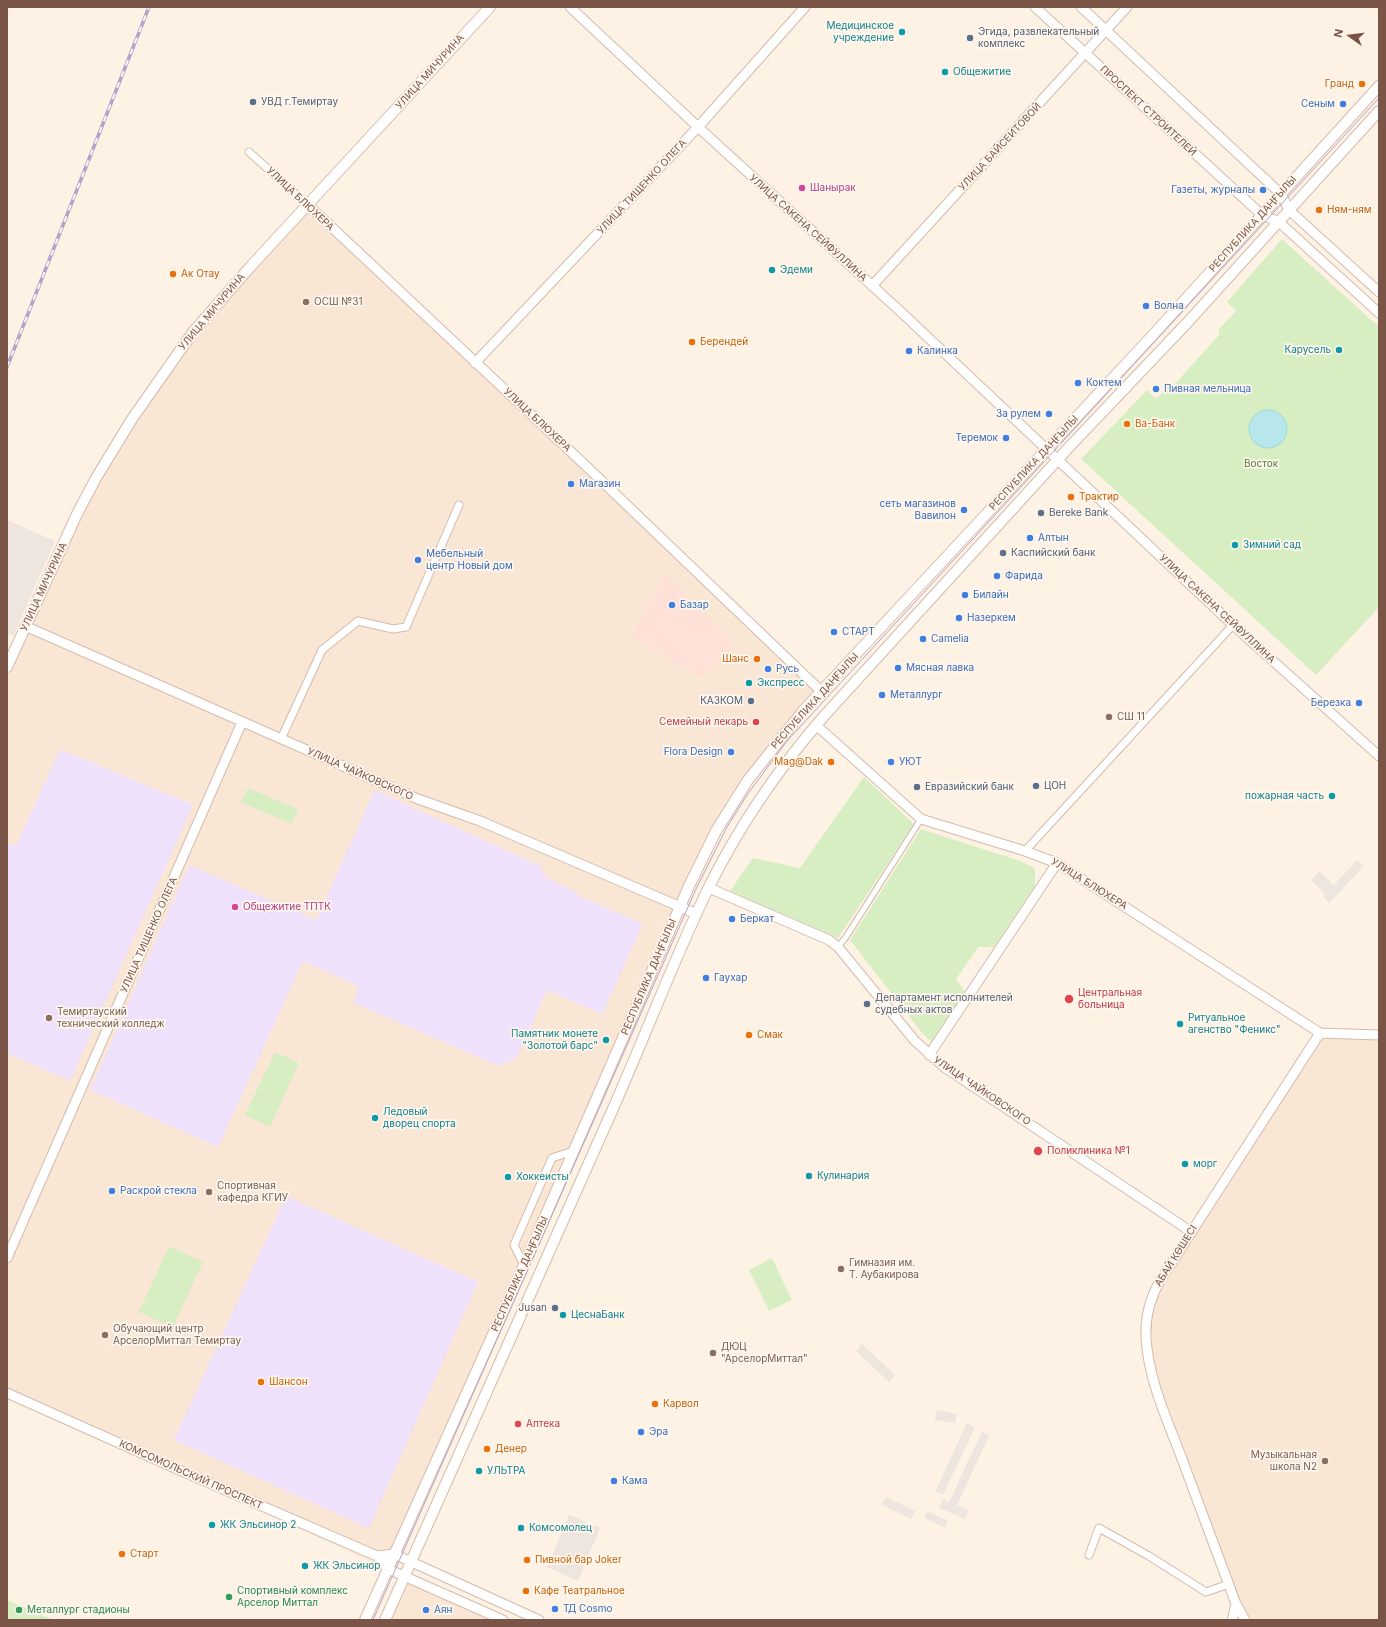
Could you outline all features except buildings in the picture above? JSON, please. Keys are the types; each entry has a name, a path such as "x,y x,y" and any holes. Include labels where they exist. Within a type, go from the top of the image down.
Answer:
{"main road":[{"name":"УЛИЦА МИЧУРИНА","path":"7,667 77,514 96,478 132,419 193,332 251,266 490,7"},
{"name":"РЕСПУБЛИКА ДАҢҒЫЛЫ","path":"365,1620 524,1266 680,906 716,831 748,780 803,711 1262,215 1379,86"},
{"name":"РЕСПУБЛИКА ДАҢҒЫЛЫ","path":"385,1620 623,1086 709,888 732,844 762,797 816,725 1058,459 1187,323 1379,111"}],"street":[{"name":"УЛИЦА САКЕНА СЕЙФУЛЛИНА","path":"570,7 698,127 1047,448 1233,625 1379,756"},
{"name":"УЛИЦА ТИЩЕНКО ОЛЕГА","path":"476,363 698,127 805,7"},
{"name":"ПРОСПЕКТ СТРОИТЕЛЕЙ","path":"1035,7 1262,215"},
{"path":"1081,7 1281,194 1289,210 1379,292"},
{"name":"УЛИЦА БАЙСЕИТОВОЙ","path":"872,286 1086,54 1127,7"},
{"name":"УЛИЦА БЛЮХЕРА","path":"249,152 308,205 584,464 822,692"},
{"path":"1262,215 1279,222 1379,313"},
{"path":"281,739 322,650 358,621 393,629 406,627 459,505"},
{"path":"1025,851 1233,625"},
{"name":"УЛИЦА ЧАЙКОВСКОГО","path":"26,626 418,799 480,821 698,914"},
{"name":"УЛИЦА ТИЩЕНКО ОЛЕГА","path":"7,1258 242,722"},
{"name":"УЛИЦА БЛЮХЕРА","path":"816,725 921,819 1025,851 1057,863 1320,1034"},
{"path":"838,946 846,937 921,819"},
{"path":"929,1055 1057,863"},
{"name":"УЛИЦА ЧАЙКОВСКОГО","path":"709,888 813,933 838,946 915,1041 929,1055 944,1067 1190,1231"},
{"path":"1320,1034 1379,1035"},
{"name":"АБАЙ КӨШЕСІ","path":"1245,1620 1236,1604 1158,1398 1148,1356 1146,1335 1147,1319 1153,1294 1190,1231 1320,1034"},
{"path":"524,1266 514,1245 523,1223 552,1158 573,1151"},
{"name":"КОМСОМОЛЬСКИЙ ПРОСПЕКТ","path":"7,1393 177,1470 377,1556"},
{"path":"1089,1555 1100,1528 1149,1556 1206,1592 1229,1584"},
{"path":"377,1556 394,1554 539,1620"},
{"path":"377,1556 388,1568 503,1620"},
{"path":"1232,1620 1236,1604"}],"shaded area":[{"path":"308,205 822,692 764,759 716,831 388,1569 7,1396 7,668 77,514 193,332"},
{"path":"7,520 55,541 13,636 7,633"},
{"name":"Базар","path":"663,573 735,644 702,678 632,637"},
{"path":"60,749 193,805 70,1081 7,1053 7,843 16,846"},
{"path":"375,790 542,867 543,876 576,892 579,896 643,924 602,1014 547,990 517,1057 499,1066 354,1003 358,986 303,961 218,1147 90,1090 189,865 316,920"},
{"path":"1357,860 1364,866 1329,903 1323,896 1325,894 1311,880 1319,871 1334,885"},
{"path":"1320,1033 1379,1035 1379,1620 1230,1620 1235,1607 1148,1356 1151,1300"},
{"path":"286,1196 478,1282 369,1528 174,1440"},
{"path":"862,1344 895,1375 889,1382 856,1351"},
{"path":"936,1410 957,1414 955,1423 935,1420"},
{"path":"967,1423 975,1427 943,1495 935,1492"},
{"path":"982,1432 989,1436 957,1505 968,1510 965,1519 939,1508 943,1499 949,1502"},
{"path":"886,1497 915,1511 911,1519 882,1505"},
{"path":"927,1511 948,1521 945,1528 924,1518"},
{"path":"569,1515 600,1528 578,1581 547,1567"},
{"path":"407,1582 491,1620 391,1620"}],"green space":[{"name":"Восток","path":"1282,239 1379,327 1379,607 1316,675 1081,459 1147,390 1156,399 1166,388 1172,387 1219,335 1219,329 1236,311 1227,302"},
{"path":"864,777 914,824 838,938 730,891 753,858 800,868"},
{"path":"248,788 298,809 291,824 241,802"},
{"path":"921,829 1020,861 1035,868 1035,886 994,947 979,947 956,979 965,992 931,1042 918,1028 850,940"},
{"path":"275,1052 299,1063 270,1127 245,1115"},
{"path":"169,1246 203,1262 173,1327 139,1312"},
{"path":"772,1258 792,1300 769,1311 749,1270"},
{"name":"Металлург стадионы","path":"7,1600 54,1620 7,1620"}],"water":[{"path":"1264,410 1272,410 1282,415 1286,422 1286,436 1282,443 1272,448 1264,448 1254,443 1252,440 1249,433 1249,425 1254,415 1257,413"}],"tram line":[{"path":"373,1620 696,889 727,827 747,795 787,741 1379,98"}],"railway":[{"path":"7,367 149,7"}],"place":[{"name":"Медицинское учреждение","path":"902,32"},
{"name":"Эгида, развлекательный комплекс","path":"970,38"},
{"name":"Общежитие","path":"945,72"},
{"name":"Гранд","path":"1362,84"},
{"name":"УВД г.Темиртау","path":"253,102"},
{"name":"Сеным","path":"1343,104"},
{"name":"Шанырак","path":"802,188"},
{"name":"Газеты, журналы","path":"1263,190"},
{"name":"Ням-ням","path":"1319,210"},
{"name":"Эдеми","path":"772,270"},
{"name":"Ак Отау","path":"173,274"},
{"name":"ОСШ №31","path":"306,302"},
{"name":"Волна","path":"1146,306"},
{"name":"Берендей","path":"692,342"},
{"name":"Карусель","path":"1339,350"},
{"name":"Калинка","path":"909,351"},
{"name":"Коктем","path":"1078,383"},
{"name":"Пивная мельница","path":"1156,389"},
{"name":"За рулем","path":"1049,414"},
{"name":"Ва-Банк","path":"1127,424"},
{"name":"Теремок","path":"1006,438"},
{"name":"Магазин","path":"571,484"},
{"name":"Трактир","path":"1071,497"},
{"name":"сеть магазинов Вавилон","path":"964,510"},
{"name":"Bereke Bank","path":"1041,513"},
{"name":"Алтын","path":"1030,538"},
{"name":"Зимний сад","path":"1235,545"},
{"name":"Каспийский банк","path":"1003,553"},
{"name":"Мебельный центр Новый дом","path":"418,560"},
{"name":"Фарида","path":"997,576"},
{"name":"Билайн","path":"965,595"},
{"name":"Базар","path":"672,605"},
{"name":"Назеркем","path":"959,618"},
{"name":"СТАРТ","path":"834,632"},
{"name":"Camelia","path":"923,639"},
{"name":"Шанс","path":"757,659"},
{"name":"Мясная лавка","path":"898,668"},
{"name":"Русь","path":"768,669"},
{"name":"Экспресс","path":"749,683"},
{"name":"Металлург","path":"882,695"},
{"name":"КАЗКОМ","path":"751,701"},
{"name":"Березка","path":"1359,703"},
{"name":"СШ 11","path":"1109,717"},
{"name":"Семейный лекарь","path":"756,722"},
{"name":"Flora Design","path":"731,752"},
{"name":"Mag@Dak","path":"831,762"},
{"name":"УЮТ","path":"891,762"},
{"name":"ЦОН","path":"1036,786"},
{"name":"Евразийский банк","path":"917,787"},
{"name":"пожарная часть","path":"1332,796"},
{"name":"Общежитие ТПТК","path":"235,907"},
{"name":"Беркат","path":"732,919"},
{"name":"Гаухар","path":"706,978"},
{"name":"Центральная больница","path":"1069,999"},
{"name":"Департамент исполнителей судебных актов","path":"867,1004"},
{"name":"Темиртауский технический колледж","path":"49,1018"},
{"name":"Ритуальное агенство \"Феникс\"","path":"1180,1024"},
{"name":"Смак","path":"749,1035"},
{"name":"Памятник монете \"Золотой барс\"","path":"606,1040"},
{"name":"Ледовый дворец спорта","path":"375,1118"},
{"name":"Поликлиника №1","path":"1038,1151"},
{"name":"морг","path":"1185,1164"},
{"name":"Кулинария","path":"809,1176"},
{"name":"Хоккеисты","path":"508,1177"},
{"name":"Раскрой стекла","path":"112,1191"},
{"name":"Спортивная кафедра КГИУ","path":"209,1192"},
{"name":"Гимназия им. Т. Аубакирова","path":"841,1269"},
{"name":"Jusan","path":"555,1308"},
{"name":"ЦеснаБанк","path":"563,1315"},
{"name":"Обучающий центр АрселорМиттал Темиртау","path":"105,1335"},
{"name":"ДЮЦ \"АрселорМиттал\"","path":"713,1353"},
{"name":"Шансон","path":"261,1382"},
{"name":"Карвол","path":"655,1404"},
{"name":"Аптека","path":"518,1424"},
{"name":"Эра","path":"641,1432"},
{"name":"Денер","path":"487,1449"},
{"name":"Музыкальная школа N2","path":"1325,1461"},
{"name":"УЛЬТРА","path":"479,1471"},
{"name":"Кама","path":"614,1481"},
{"name":"ЖК Эльсинор 2","path":"212,1525"},
{"name":"Комсомолец","path":"521,1528"},
{"name":"Старт","path":"122,1554"},
{"name":"Пивной бар Joker","path":"527,1560"},
{"name":"ЖК Эльсинор","path":"305,1566"},
{"name":"Кафе Театральное","path":"526,1591"},
{"name":"Спортивный комплекс Арселор Миттал","path":"229,1597"},
{"name":"ТД Cosmo","path":"555,1609"},
{"name":"Металлург стадионы","path":"19,1610"},
{"name":"Аян","path":"426,1610"}]}
